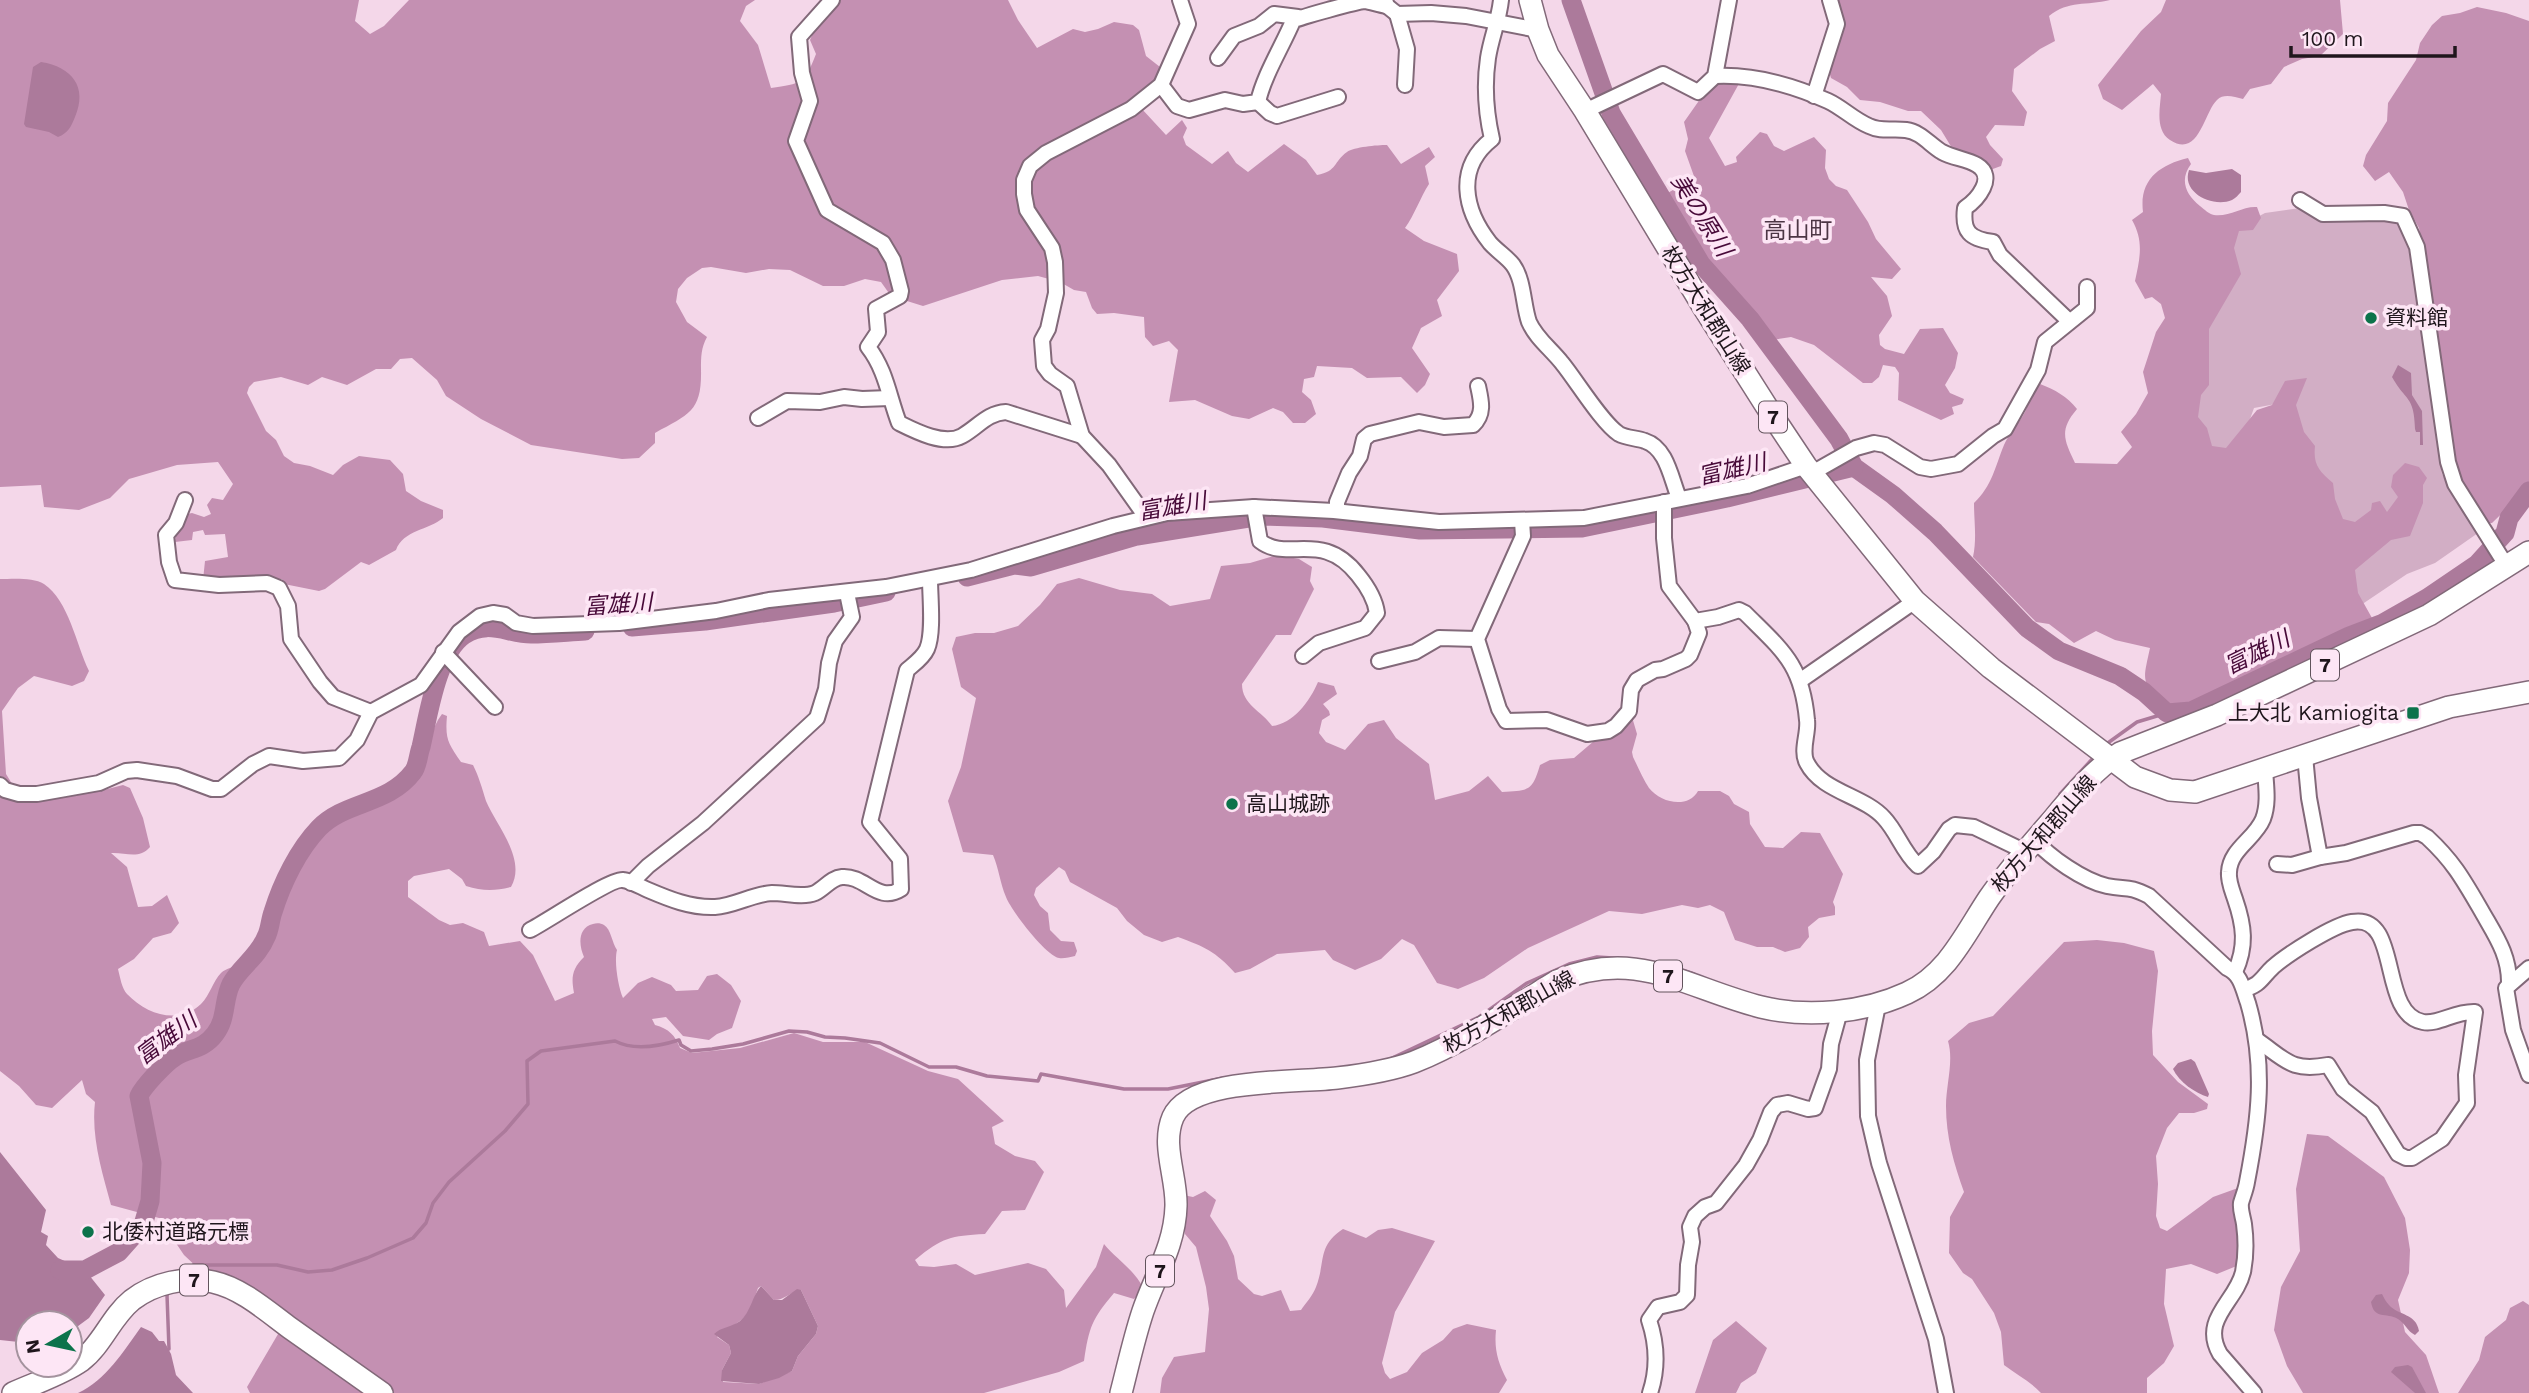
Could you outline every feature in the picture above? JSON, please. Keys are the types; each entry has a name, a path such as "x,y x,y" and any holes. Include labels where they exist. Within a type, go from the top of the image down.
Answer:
{"main road":[{"name":"枚方大和郡山線","path":"1530,0 1548,55 1591,107 1704,308 1809,469 1915,601 1991,667 2111,759 2147,783 2182,792 2195,792 2449,707 2529,692"},
{"name":"枚方大和郡山線","path":"1121,1393 1143,1311 1170,1247 1176,1207 1170,1131 1172,1119 1183,1102 1213,1090 1336,1078 1412,1062 1434,1053 1557,981 1574,974 1612,966 1647,970 1764,1007 1806,1012 1840,1011 1878,1005 1910,992 1942,968 2029,845 2073,795 2111,759 2228,710 2417,621 2503,561 2529,552"},
{"name":"7","path":"13,1393 80,1361 95,1347 115,1318 147,1291 173,1282 197,1280 228,1287 252,1301 382,1393"}],"street":[{"path":"832,0 799,37 802,73 810,101 796,141 827,210 879,239 893,260 900,296 876,309 878,332 868,347 890,390 890,398 899,423 925,434 949,439 961,437 997,413 1006,412 1082,436"},
{"path":"1146,517 1109,465 1082,436 1068,386 1050,374 1044,366 1042,340 1048,328 1056,293 1055,262 1052,248 1027,210 1024,180 1030,166 1046,153 1130,109 1161,85 1188,23 1180,0"},
{"path":"1502,0 1499,22 1488,56 1486,77 1486,103 1492,139 1473,159 1466,185 1475,218 1492,245 1513,265 1530,325 1538,337 1551,349 1594,407 1619,434 1655,445 1661,453 1672,500 1664,538 1669,586 1695,621 1699,633 1690,655 1679,663 1663,670 1655,670 1637,680 1631,690 1629,711 1608,731 1576,732 1547,720 1506,721 1499,709 1478,639 1522,536 1522,521"},
{"path":"1591,107 1663,74 1698,92 1715,76 1729,0"},
{"path":"1814,96 1837,24 1830,0"},
{"path":"1218,58 1234,36 1259,26 1273,14 1298,17 1324,13 1357,2 1466,16 1538,30"},
{"path":"1390,7 1407,48 1405,85"},
{"path":"1258,102 1261,86 1279,55 1293,21 1298,17"},
{"path":"1715,76 1738,75 1786,84 1829,102 1872,128 1906,130 1918,134 1943,153 1977,165 1984,172 1985,182 1975,201 1965,208 1964,218 1968,233 1976,240 1993,242 2000,255 2069,321"},
{"path":"1161,85 1177,106 1189,110 1225,100 1243,104 1258,102"},
{"path":"1258,102 1277,116 1338,97"},
{"path":"2300,200 2323,214 2384,213 2403,216 2417,247 2448,463 2455,484 2503,561"},
{"path":"0,785 5,790 19,794 37,794 99,783 137,770 177,776 212,789 221,789 253,764 269,756 303,761 339,758 358,740 371,712 421,685 443,652 469,622 493,612 505,615 516,623 533,626 619,623 716,611 769,600 848,599 971,570 1167,513 1254,507 1337,511 1413,521 1584,518 1747,486 1809,469 1874,443 1885,446 1920,467 1931,469 1958,464 2005,429 2038,370 2045,342 2087,308 2087,287"},
{"path":"1337,511 1338,502 1349,473 1360,456 1364,439 1370,434 1419,422 1444,427 1473,425 1482,408 1478,386"},
{"path":"758,418 787,401 820,402 844,397 890,398"},
{"path":"185,499 176,523 166,535 169,562 175,580 219,585 267,583 279,587 288,606 291,639 320,682 333,697 371,712"},
{"path":"1254,507 1260,541 1268,547 1319,549 1342,558 1363,580 1377,606 1377,613 1365,628 1319,643 1303,656"},
{"path":"530,930 605,884 622,879 677,902 716,907 771,893 809,894 836,878 845,876 855,878 884,894 895,893 901,889 900,859 870,822 908,670 928,647 931,618 930,579"},
{"path":"631,883 648,866 703,823 817,718 826,689 835,641 852,617 848,599"},
{"path":"1801,680 1915,601"},
{"path":"1695,621 1718,618 1739,610 1745,613 1793,664 1801,680 1808,724 1805,760 1814,774 1884,818 1906,855 1918,866 1933,852 1948,829 1955,825 1973,827 2029,845 2091,880 2110,887 2134,888 2149,896 2227,968 2235,972 2244,989 2258,1040 2260,1071 2257,1115 2241,1206 2245,1226 2242,1275 2218,1314 2214,1333 2220,1354 2254,1393"},
{"path":"1379,661 1415,652 1439,638 1464,641 1478,639"},
{"path":"443,652 495,707"},
{"path":"2305,756 2309,798 2320,857"},
{"path":"2235,972 2241,959 2244,932 2229,874 2231,859 2263,821 2267,807 2265,770"},
{"path":"2277,864 2292,865 2311,861 2420,832 2459,871 2501,944 2507,960 2509,985"},
{"path":"2244,989 2261,982 2271,969 2321,936 2356,921 2378,931 2396,992 2403,1009 2409,1015 2421,1022 2434,1023 2462,1011 2475,1012 2466,1075 2467,1103 2442,1139 2412,1158 2398,1154 2372,1112 2343,1089 2328,1065 2307,1069 2294,1066 2258,1040"},
{"path":"2529,968 2505,988 2514,1030 2529,1074"},
{"path":"1878,1005 1867,1060 1868,1116 1879,1163 1936,1339 1946,1393"},
{"path":"1650,1393 1656,1363 1649,1320 1658,1307 1680,1302 1687,1294 1692,1242 1690,1227 1695,1216 1705,1207 1716,1203 1746,1165 1760,1140 1770,1112 1777,1105 1788,1103 1808,1109 1815,1108 1829,1069 1831,1044 1840,1011"}],"shaded area":[{"path":"0,0 359,0 355,21 370,34 384,26 409,0 755,0 746,6 740,21 758,45 771,88 796,83 809,71 816,54 810,40 816,26 839,0 1008,0 1037,48 1073,29 1085,32 1114,22 1133,25 1139,30 1146,56 1160,67 1157,81 1141,108 1166,135 1182,120 1187,128 1183,137 1186,145 1212,164 1228,151 1236,163 1248,172 1284,144 1306,160 1317,175 1329,171 1347,152 1355,149 1387,145 1401,164 1429,147 1435,157 1425,166 1429,184 1405,228 1424,241 1457,254 1459,271 1437,300 1442,316 1421,328 1412,348 1430,374 1417,393 1401,377 1367,378 1352,368 1317,366 1314,377 1304,379 1302,392 1311,400 1316,414 1305,423 1293,423 1283,412 1273,408 1249,419 1232,416 1195,400 1169,402 1178,350 1169,341 1153,346 1145,337 1144,317 1097,314 1086,292 1038,276 1002,280 923,306 891,296 881,282 865,279 844,286 823,286 790,270 769,269 746,273 702,268 687,278 678,289 676,302 687,322 707,337 702,353 699,394 692,410 655,433 655,443 639,458 622,459 531,445 481,419 446,396 437,380 412,358 400,359 391,369 376,369 347,385 322,377 308,385 281,377 254,382 247,393 266,431 276,440 284,456 294,463 333,475 343,465 359,456 390,460 403,474 406,491 443,510 443,518 404,538 396,550 369,565 361,562 319,591 284,584 282,579 203,580 205,561 228,557 225,534 205,535 203,530 193,532 192,540 175,542 176,531 183,515 192,513 204,517 211,514 207,505 212,498 223,500 233,484 218,462 177,465 129,479 110,498 79,510 44,507 41,485 0,487"},
{"path":"1836,0 2110,0 2071,5 2049,16 2055,41 2014,69 2012,91 2027,112 2024,126 1995,125 1986,137 2003,159 2001,166 1990,170 1955,153 1941,130 1921,111 1908,111 1880,102 1860,100 1847,87 1831,78 1827,65"},
{"path":"2166,0 2340,0 2343,34 2320,56 2302,59 2284,67 2271,84 2250,89 2243,99 2229,96 2217,100 2200,132 2188,143 2180,144 2170,140 2162,131 2161,94 2153,84 2122,110 2103,99 2098,85 2141,31 2161,12"},
{"path":"2477,7 2529,21 2529,483 2492,523 2488,523 2470,497 2458,473 2451,447 2419,228 2403,192 2389,172 2375,181 2363,166 2366,155 2387,121 2388,103 2416,60 2420,43 2432,25 2442,16"},
{"path":"41,62 61,68 69,74 80,96 79,106 69,129 58,137 24,124 33,67"},
{"path":"1741,80 1709,138 1725,166 1737,162 1736,157 1760,132 1767,134 1774,146 1784,151 1814,137 1826,150 1825,168 1829,179 1836,186 1847,190 1876,239 1901,269 1892,279 1871,277 1887,296 1892,316 1879,335 1880,345 1904,354 1920,329 1943,328 1958,353 1955,368 1945,385 1950,393 1964,399 1962,404 1952,407 1954,414 1941,420 1898,400 1899,373 1895,367 1883,365 1879,377 1872,383 1863,383 1814,345 1791,337 1772,340 1715,278 1696,253 1664,195 1673,190 1681,195 1695,179 1685,151 1688,139 1684,122 1710,85 1717,81"},
{"path":"2188,158 2191,164 2185,176 2186,187 2200,206 2214,215 2257,207 2261,218 2253,230 2239,231 2234,248 2241,274 2209,329 2209,385 2201,395 2198,417 2207,428 2212,446 2226,448 2257,410 2272,405 2285,381 2307,378 2296,405 2304,432 2315,446 2318,467 2333,483 2335,499 2343,519 2355,522 2371,510 2372,503 2380,501 2387,512 2398,497 2391,487 2393,475 2405,463 2419,467 2427,478 2423,485 2423,503 2410,536 2391,540 2355,570 2358,593 2372,618 2215,696 2190,705 2186,702 2168,708 2146,681 2150,648 2115,640 2096,631 2074,643 2049,624 2036,622 1973,557 1974,503 1989,483 2006,441 2040,384 2069,400 2077,409 2071,416 2065,435 2075,463 2117,464 2132,447 2121,432 2148,393 2143,372 2156,332 2165,318 2161,304 2152,297 2145,299 2135,281 2140,242 2132,220 2143,212 2144,191 2153,176 2168,165"},
{"path":"2232,169 2241,175 2241,192 2232,200 2208,200 2200,197 2190,186 2189,170 2206,173"},
{"path":"2300,208 2332,220 2383,217 2400,220 2411,240 2442,474 2478,533 2435,563 2407,574 2361,605 2276,404 2254,408 2245,433 2225,464 2163,407 2205,266 2246,223 2265,213"},
{"path":"2398,365 2411,373 2412,395 2422,411 2423,445 2420,445 2420,432 2415,429 2411,404 2392,377"},
{"path":"1277,555 1299,559 1312,567 1310,581 1314,589 1291,635 1276,635 1242,684 1249,703 1272,726 1294,716 1310,697 1318,682 1334,686 1337,694 1323,704 1330,715 1322,720 1319,733 1326,742 1345,750 1368,724 1384,720 1396,738 1429,764 1435,800 1469,791 1488,776 1502,792 1524,790 1532,785 1540,765 1550,760 1574,758 1594,741 1613,735 1632,717 1637,734 1633,757 1649,788 1660,797 1681,802 1694,797 1698,791 1720,791 1729,796 1734,804 1749,812 1750,824 1765,847 1783,848 1801,832 1820,833 1843,874 1833,902 1835,915 1819,918 1808,927 1809,937 1800,948 1785,952 1735,940 1724,912 1710,905 1698,908 1682,905 1642,914 1609,911 1528,948 1484,978 1458,989 1437,983 1414,945 1402,939 1381,959 1355,970 1333,960 1325,950 1277,954 1250,969 1235,973 1209,950 1195,944 1178,937 1162,942 1144,935 1127,921 1117,908 1070,882 1065,871 1059,867 1036,888 1034,895 1048,913 1050,930 1061,941 1074,942 1077,951 1075,956 1067,958 1053,955 1029,931 1009,903 993,855 963,852 948,801 961,767 976,698 961,687 952,649 956,637 994,633 1018,626 1057,584 1079,578 1120,590 1152,594 1170,606 1210,599 1221,566 1250,563"},
{"path":"0,579 22,579 44,584 60,601 89,671 84,681 72,686 34,676 18,688 2,711 6,774 14,787 96,792 123,785 130,788 143,818 150,847 137,854 111,853 127,867 138,907 152,906 167,895 179,923 171,933 153,938 134,959 118,969 125,992 144,1007 153,1012 173,1016 192,1010 201,1004 221,973 251,956 269,935 285,890 311,841 327,825 388,799 410,785 422,769 433,732 442,714 447,716 450,745 461,762 473,765 486,801 508,842 513,854 515,876 511,887 483,890 466,886 462,879 449,869 414,876 408,881 408,897 439,920 450,925 463,923 484,932 489,946 520,941 533,955 555,1001 574,993 573,974 584,957 580,943 582,933 594,924 606,927 617,950 617,974 623,998 638,983 652,977 671,985 676,991 698,990 707,976 717,974 731,985 741,1001 732,1028 709,1040 683,1036 666,1017 652,1019 655,1025 671,1033 680,1048 692,1053 740,1048 794,1033 823,1042 865,1042 928,1071 958,1079 1004,1121 992,1127 995,1144 1015,1156 1035,1161 1044,1172 1025,1210 1002,1211 985,1234 955,1237 940,1242 915,1260 919,1266 956,1264 975,1275 1028,1263 1046,1269 1064,1290 1066,1308 1096,1267 1104,1244 1143,1288 1134,1299 1114,1293 1096,1317 1084,1361 1059,1372 984,1393 250,1393 247,1387 281,1329 200,1270 184,1255 159,1218 111,1205 96,1141 95,1102 86,1094 82,1080 52,1108 36,1105 19,1086 0,1071","holes":["761,1286 774,1300 801,1290 818,1326 816,1334 798,1356 792,1371 759,1384 723,1382 722,1370 731,1353 729,1345 717,1337 747,1314"]},
{"path":"2097,940 2124,943 2154,951 2158,971 2152,1031 2153,1055 2178,1082 2208,1104 2207,1109 2194,1113 2179,1113 2167,1128 2156,1156 2156,1216 2160,1228 2167,1231 2213,1197 2238,1188 2239,1265 2217,1274 2191,1264 2166,1269 2164,1304 2174,1346 2164,1363 2147,1378 2147,1393 2041,1393 2004,1365 2001,1332 1994,1313 1972,1279 1963,1273 1949,1253 1950,1217 1964,1192 1947,1129 1950,1057 1948,1041 1969,1023 1993,1016 2064,942"},
{"path":"2191,1059 2195,1062 2208,1097 2188,1086 2173,1069 2178,1063"},
{"path":"2307,1134 2328,1136 2384,1177 2405,1218 2410,1250 2409,1273 2398,1300 2405,1332 2426,1355 2439,1393 2303,1393 2287,1366 2274,1330 2281,1287 2300,1251 2296,1189"},
{"path":"0,1152 46,1210 41,1232 48,1236 46,1245 58,1258 85,1270 105,1295 84,1322 84,1309 14,1309 14,1342 0,1340"},
{"path":"1205,1191 1216,1200 1210,1216 1234,1256 1238,1279 1254,1294 1262,1296 1281,1290 1290,1311 1301,1310 1311,1296 1319,1278 1326,1248 1343,1229 1366,1238 1378,1230 1392,1228 1435,1241 1395,1312 1382,1363 1385,1373 1390,1379 1407,1372 1422,1353 1443,1340 1453,1329 1467,1324 1496,1330 1497,1356 1507,1380 1499,1393 1160,1393 1162,1378 1174,1357 1205,1352 1209,1309 1206,1287 1196,1247 1185,1234 1183,1195 1193,1197"},
{"path":"761,1286 774,1300 782,1300 797,1289 801,1290 818,1326 816,1334 798,1356 792,1371 779,1378 759,1384 721,1381 722,1370 731,1353 729,1345 714,1334 744,1317"},
{"path":"2382,1294 2393,1309 2414,1321 2419,1331 2415,1335 2398,1319 2375,1311 2371,1302 2376,1295"},
{"path":"2523,1301 2529,1305 2529,1393 2458,1393 2479,1360 2485,1337 2506,1320 2510,1308"},
{"path":"1736,1321 1767,1348 1756,1373 1741,1383 1736,1393 1695,1393 1713,1340"},
{"path":"141,1327 152,1332 159,1341 164,1341 171,1354 176,1375 193,1393 78,1393 105,1373"},
{"path":"2395,1367 2412,1367 2426,1393 2415,1393 2391,1372"}],"waterway":[{"name":"富雄川","path":"1571,0 1611,113 1701,264 1750,319 1839,439 1854,467 1893,495 1935,532 2027,628 2059,651 2120,676 2144,692 2167,713 2191,711 2349,636 2383,623 2427,598 2477,564 2505,533 2509,518 2529,491"},
{"name":"富雄川","path":"967,577 1014,565 1031,567 1137,536 1261,516 1323,518 1420,530 1582,528 1727,498 1854,467"},
{"name":"富雄川","path":"632,627 705,621 834,603 886,592"},
{"name":"富雄川","path":"60,1270 85,1270 119,1252 143,1225 150,1201 152,1163 139,1096 171,1060 206,1043 219,1028 231,984 263,944 286,878 311,837 329,819 391,791 413,772 440,670 455,644 464,635 482,628 531,634 585,631"},
{"path":"2105,745 2137,722 2167,713"},
{"path":"2060,794 2095,756"},
{"path":"1390,1059 1479,1017 1527,983 1569,964 1597,957 1629,959"},
{"path":"1665,965 1694,974"},
{"path":"188,1271 193,1265 277,1265 308,1272 332,1270 413,1238 426,1223 433,1203 449,1182 505,1131 528,1104 527,1061 541,1051 615,1041 639,1047 679,1040 681,1045 691,1051 743,1044 789,1031 880,1043 929,1067 956,1067 987,1076 1038,1081 1041,1074 1124,1089 1168,1089 1223,1078"},
{"path":"169,1292 169,1349"}],"place":[{"name":"資料館","path":"2371,318"},
{"name":"上大北 Kamiogita","path":"2413,713"},
{"name":"高山城跡","path":"1232,804"},
{"name":"北倭村道路元標","path":"88,1232"}],"district":[{"name":"高山町","path":"1798,230"}],"water label":[{"name":"美の原川","path":"1702,215"}]}
